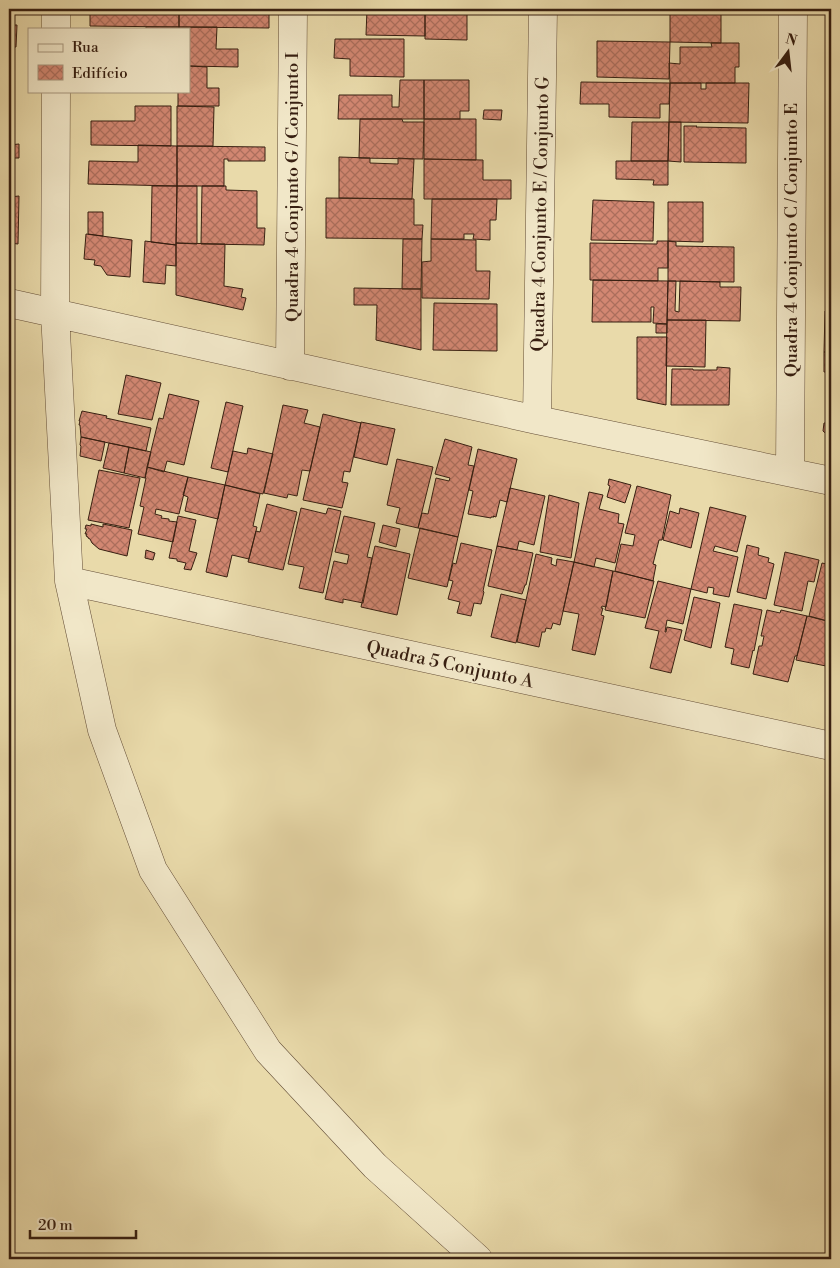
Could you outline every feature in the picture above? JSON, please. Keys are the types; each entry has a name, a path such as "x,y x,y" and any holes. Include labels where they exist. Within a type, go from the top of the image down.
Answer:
{"street":[{"path":"56,9 56,28"},
{"name":"Quadra 4 Conjunto G / Conjunto I","path":"290,366 293,9"},
{"name":"Quadra 4 Conjunto E / Conjunto G","path":"537,420 543,9"},
{"name":"Quadra 4 Conjunto C / Conjunto E","path":"790,472 793,9"},
{"path":"56,92 55,313 68,581 102,730 153,870 268,1052 375,1166 478,1259"},
{"path":"9,303 537,420 831,481"},
{"name":"Quadra 5 Conjunto A","path":"68,581 831,746"}],"building":[{"path":"122,9 179,9 179,27 90,26 90,11 122,11"},
{"path":"179,9 269,9 269,28 179,27"},
{"path":"367,9 425,9 425,36 366,35"},
{"path":"425,9 467,9 467,40 425,39"},
{"path":"670,9 721,9 721,43 670,42"},
{"path":"9,25 17,25 16,47 9,47"},
{"path":"146,27 179,27 179,28"},
{"path":"217,27 216,49 238,49 238,67 190,66 190,28 179,28"},
{"path":"335,39 404,39 404,77 350,76 350,59 334,58"},
{"path":"597,41 670,42 669,79 597,77"},
{"path":"711,43 739,43 739,67 735,67 735,83 670,83 669,63 680,64 680,47 712,47"},
{"path":"190,66 207,67 207,88 219,88 219,106 178,106 178,92 190,92"},
{"path":"400,80 424,80 424,119 338,119 339,95 392,95 392,107 399,107"},
{"path":"424,80 469,80 469,111 460,111 460,119 424,119"},
{"path":"581,82 670,83 669,104 660,104 660,118 609,117 609,104 580,104"},
{"path":"670,83 701,83 701,89 706,89 706,83 749,83 748,123 669,122"},
{"path":"135,106 171,106 171,146 91,145 91,121 135,121"},
{"path":"177,106 214,107 213,146 177,146"},
{"path":"484,110 502,110 501,120 483,119"},
{"path":"360,119 402,119 403,122 424,122 423,159 359,158"},
{"path":"424,119 476,119 476,160 424,159"},
{"path":"632,122 669,122 668,161 631,161"},
{"path":"669,122 681,122 681,162 668,161"},
{"path":"684,126 746,128 746,163 684,162"},
{"path":"19,144 19,158 12,158 12,193 9,193 9,145"},
{"path":"138,145 177,146 177,186 88,184 89,161 138,162"},
{"path":"177,146 265,147 265,161 228,161 228,159 224,159 224,186 177,186"},
{"path":"339,157 370,158 370,163 398,164 398,158 414,159 412,199 339,198"},
{"path":"424,159 483,160 483,180 511,180 511,199 424,199"},
{"path":"616,161 668,161 668,185 653,185 654,180 616,179"},
{"path":"152,186 177,186 176,245 151,242"},
{"path":"177,186 197,186 197,244 176,243"},
{"path":"202,186 226,186 226,190 257,191 257,228 265,228 264,245 201,244"},
{"path":"826,193 831,193 831,215 826,215"},
{"path":"19,196 18,244 9,243 9,197"},
{"path":"326,198 414,199 414,225 423,225 422,239 326,238"},
{"path":"432,199 497,199 496,220 490,220 490,240 473,239 474,234 464,234 464,239 431,239"},
{"path":"593,200 654,202 653,241 591,240"},
{"path":"668,202 703,202 703,242 668,241"},
{"path":"88,212 103,212 103,236 88,234"},
{"path":"86,234 132,240 130,277 107,275 101,266 94,265 95,260 84,259"},
{"path":"403,239 422,239 421,289 402,289"},
{"path":"431,239 476,240 476,271 490,271 489,299 422,298 422,262 431,261"},
{"path":"145,241 176,245 176,266 166,265 165,284 143,282"},
{"path":"657,241 668,241 668,268 658,268 658,281 590,280 590,243 657,244"},
{"path":"668,241 676,242 676,246 734,247 734,282 668,281"},
{"path":"176,243 225,244 224,286 243,289 241,297 246,298 243,310 176,295"},
{"path":"593,280 668,281 667,324 653,323 654,307 651,307 651,322 592,322"},
{"path":"668,281 676,281 675,311 679,312 680,281 720,282 720,287 741,287 740,321 667,320"},
{"path":"354,288 421,289 421,350 376,340 377,305 354,305"},
{"path":"434,303 497,304 497,351 433,350"},
{"path":"825,311 831,311 831,352 824,352"},
{"path":"667,320 706,320 705,367 666,366"},
{"path":"656,324 667,324 667,333 656,333"},
{"path":"637,337 667,337 666,405 637,399"},
{"path":"824,352 831,352 831,372 824,372"},
{"path":"717,367 730,368 729,405 671,405 672,369 717,370"},
{"path":"126,375 161,383 152,420 118,414"},
{"path":"169,394 199,401 184,465 167,461 164,472 147,467 159,418 163,419"},
{"path":"226,402 243,406 228,472 211,468"},
{"path":"283,405 308,410 304,423 320,427 310,471 302,470 297,496 288,494 287,498 264,493"},
{"path":"82,411 151,428 146,451 81,437 79,421"},
{"path":"323,414 361,423 350,472 344,471 342,482 348,483 342,508 303,500"},
{"path":"361,422 395,429 387,465 354,457"},
{"path":"824,423 831,423 831,438 823,431"},
{"path":"81,437 105,442 101,461 80,456"},
{"path":"445,439 472,447 468,465 474,466 458,537 418,528 422,513 428,514 436,478 449,481 450,478 435,474"},
{"path":"109,443 129,447 124,473 103,468"},
{"path":"129,447 151,452 145,478 124,473"},
{"path":"248,448 273,454 263,494 225,485 233,451 247,454"},
{"path":"478,449 517,459 507,502 500,500 496,517 493,516 491,518 468,514 473,491 469,490"},
{"path":"397,459 433,467 418,528 396,523 400,508 387,505"},
{"path":"147,467 188,477 179,514 156,509 155,514 162,516 161,518 177,522 173,542 138,534 144,507 140,506"},
{"path":"99,470 140,478 129,528 88,520"},
{"path":"188,477 225,485 218,519 185,511 188,497 183,495"},
{"path":"609,479 631,485 625,503 607,497 610,486 608,485"},
{"path":"225,485 260,494 253,526 257,527 249,559 232,555 227,577 206,572"},
{"path":"637,486 671,495 662,540 659,540 653,564 656,565 653,581 615,571 621,544 633,546 635,535 625,533"},
{"path":"510,488 545,496 534,545 519,541 517,550 497,546"},
{"path":"589,492 603,495 599,509 619,514 618,523 624,524 615,563 596,558 594,567 574,562"},
{"path":"549,495 579,503 571,558 540,552"},
{"path":"267,504 297,512 283,570 248,562 256,531 260,532"},
{"path":"710,507 746,516 737,552 715,546 713,551 738,557 729,597 713,594 714,588 708,587 707,593 691,589"},
{"path":"301,508 326,514 328,508 341,511 323,593 299,588 304,567 288,564"},
{"path":"680,508 699,513 691,548 663,540 670,511 679,514"},
{"path":"178,516 196,520 189,551 197,553 191,570 184,569 186,563 169,558"},
{"path":"344,516 375,523 367,557 372,558 363,603 343,599 343,603 325,599 334,561 347,564 349,555 335,552"},
{"path":"91,524 103,527 103,524 132,530 127,556 99,549 92,543 86,536 87,534 85,534 86,525 91,526"},
{"path":"383,525 400,529 396,547 379,542"},
{"path":"420,528 458,537 447,587 408,578"},
{"path":"461,543 492,550 481,604 474,603 471,616 457,613 460,602 448,599 453,581 449,580 453,563 456,564"},
{"path":"747,545 759,548 758,555 769,558 768,562 774,564 766,599 737,592"},
{"path":"375,546 410,554 397,615 361,607"},
{"path":"497,546 533,553 526,585 522,594 488,586"},
{"path":"146,550 155,553 153,560 145,558"},
{"path":"785,552 819,560 814,582 808,581 802,611 774,605"},
{"path":"536,554 552,558 551,564 556,566 557,559 574,562 560,625 553,623 551,629 546,628 545,632 542,632 539,647 517,642"},
{"path":"574,562 613,571 606,607 602,606 601,608 603,608 601,615 604,616 595,655 572,650 579,614 563,611"},
{"path":"822,563 831,565 831,622 809,616"},
{"path":"613,571 654,581 645,618 605,610"},
{"path":"658,581 691,589 683,624 667,620 665,632 667,627 682,630 671,673 650,668 659,631 645,628"},
{"path":"501,594 526,600 516,643 491,637"},
{"path":"694,597 720,603 711,648 684,640"},
{"path":"734,604 762,610 749,668 731,664 734,649 725,647"},
{"path":"767,610 780,613 781,610 807,616 788,682 753,674 759,646 762,646 764,636 761,636"},
{"path":"807,616 831,622 831,667 796,660"}]}
